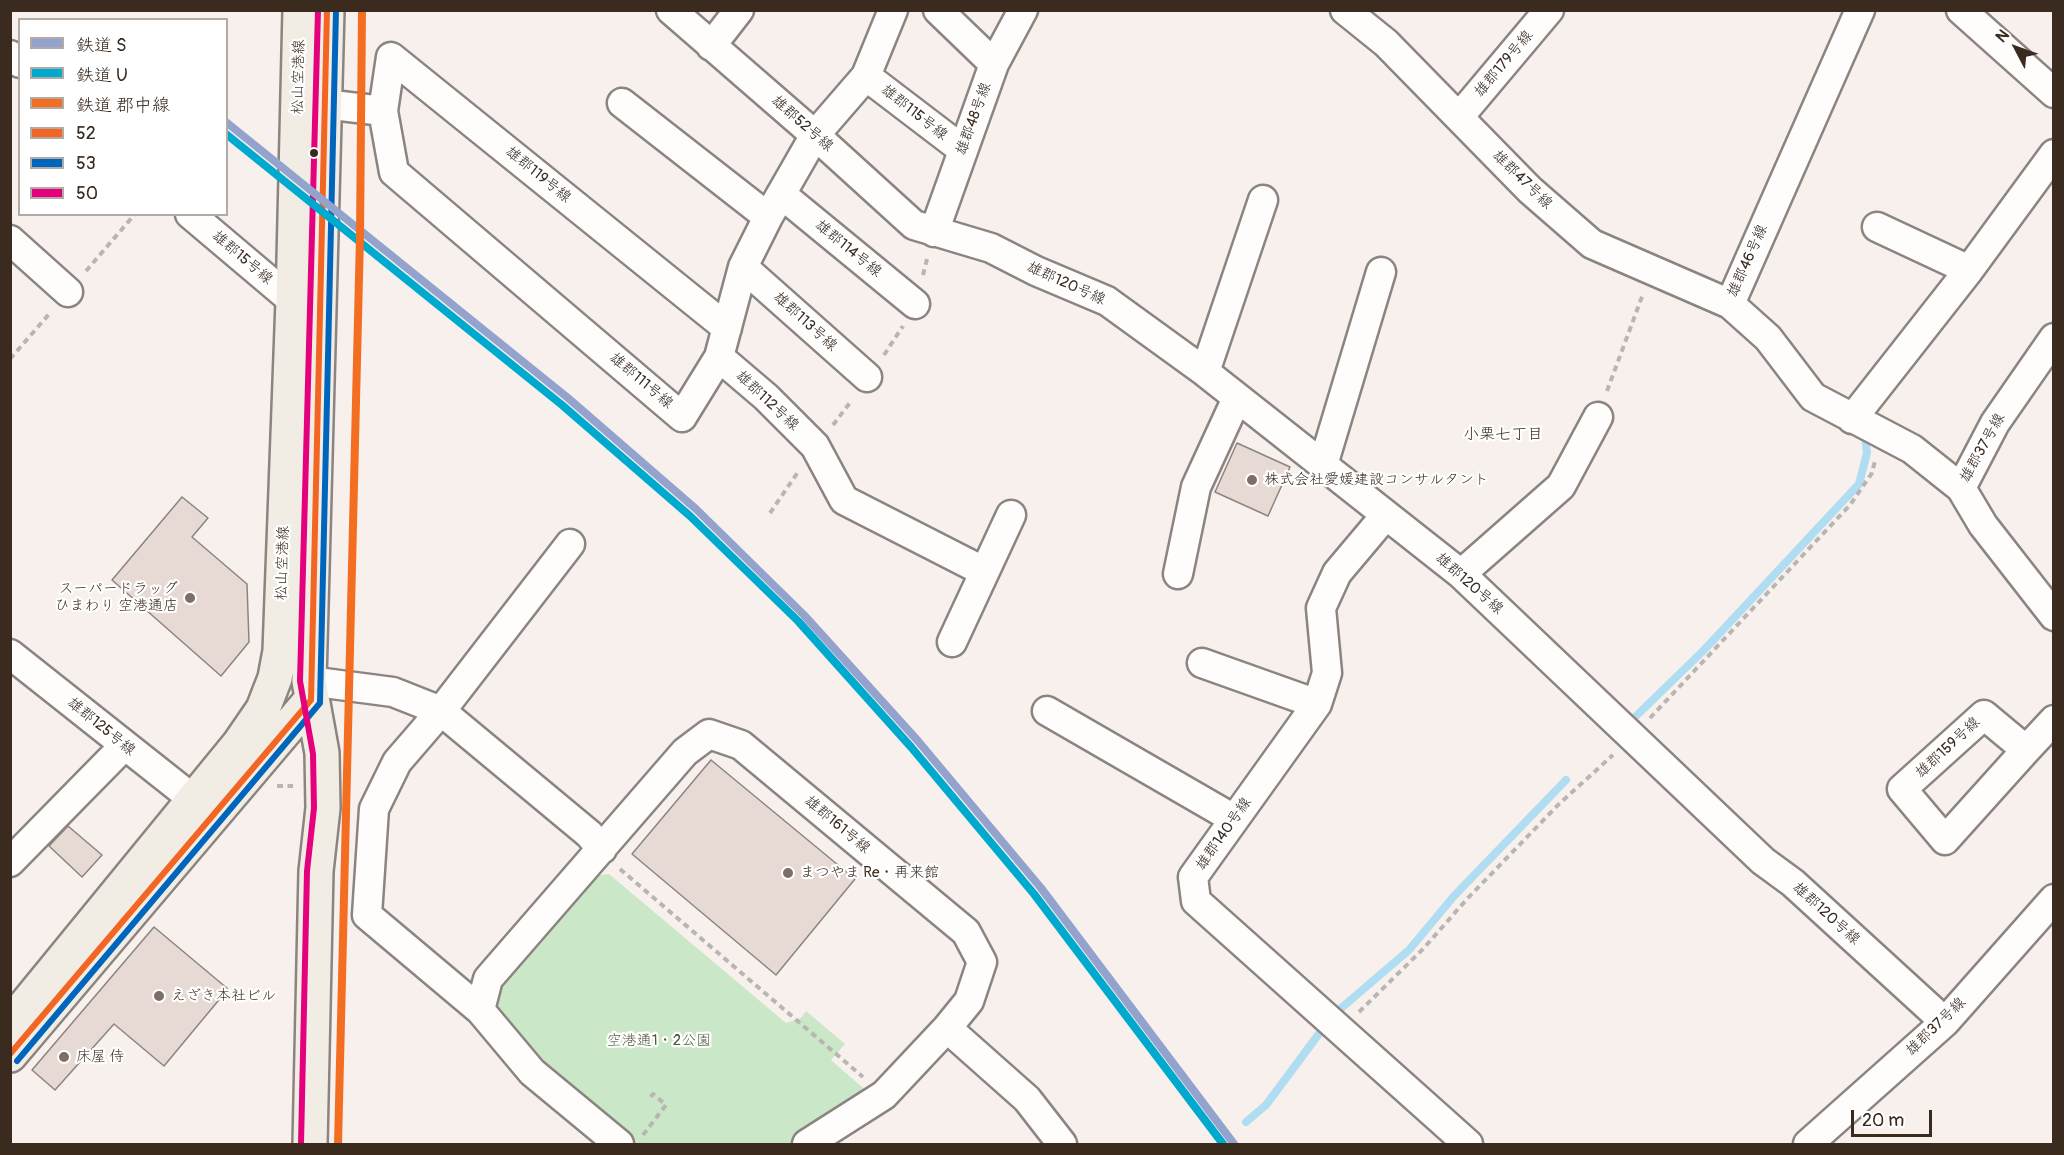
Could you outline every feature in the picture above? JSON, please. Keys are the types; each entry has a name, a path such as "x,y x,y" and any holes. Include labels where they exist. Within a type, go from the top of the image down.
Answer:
{"main road":[{"name":"松山空港線","path":"10,1056 203,807 239,744 263,709 287,706 306,307 311,104 300,10"},
{"name":"松山空港線","path":"311,104 327,10"},
{"path":"287,706 312,757 323,808 316,871 310,1144"},
{"path":"287,706 273,746 286,745 312,757"},
{"path":"203,807 287,706"},
{"name":"松山空港線","path":"10,1024 74,944 203,807"}],"street":[{"name":"雄郡52号線","path":"671,10 815,135 914,225 934,232"},
{"path":"711,46 740,10"},
{"name":"雄郡111号線","path":"383,111 394,172 682,417 718,357 743,267 775,205 815,135 866,76 893,10"},
{"path":"938,10 994,64"},
{"name":"雄郡48号線","path":"934,232 994,64 1023,10"},
{"name":"雄郡47号線","path":"1345,10 1386,43 1530,190 1592,244 1730,304"},
{"name":"雄郡179号線","path":"1458,117 1549,10"},
{"name":"雄郡46号線","path":"1860,10 1730,304 1768,338 1813,397 1912,449 1961,488"},
{"path":"1961,10 2054,93"},
{"name":"雄郡119号線","path":"383,111 391,57 727,328"},
{"name":"雄郡115号線","path":"866,76 963,150"},
{"name":"雄郡114号線","path":"622,103 775,205 915,304"},
{"path":"311,104 383,111"},
{"path":"1852,419 1968,270 2054,154"},
{"path":"1205,372 1263,200"},
{"name":"雄郡15号線","path":"192,216 306,307"},
{"path":"1877,227 1968,270"},
{"name":"雄郡120号線","path":"934,232 991,248 1036,272 1107,301 1205,372 1461,574 1763,861 1793,883 1945,1022"},
{"path":"10,240 68,292"},
{"name":"雄郡113号線","path":"743,267 867,377"},
{"path":"1323,465 1381,272"},
{"name":"雄郡37号線","path":"2054,338 1995,423 1961,488 1983,525 2054,615"},
{"name":"雄郡112号線","path":"718,357 766,397 815,446 844,500 983,571"},
{"path":"1178,574 1196,487 1237,398"},
{"path":"1461,574 1560,486 1598,417"},
{"path":"952,642 1011,515"},
{"name":"雄郡140号線","path":"1385,516 1337,573 1321,608 1327,673 1317,704 1193,877 1196,901 1468,1144"},
{"path":"570,544 441,711 397,762 374,809 367,915 480,1010 532,1072 631,1141"},
{"name":"雄郡125号線","path":"10,654 203,807"},
{"path":"1202,663 1317,704"},
{"path":"287,706 393,692 441,711 589,834 602,849"},
{"path":"1047,711 1234,819"},
{"path":"2026,750 2054,720"},
{"name":"雄郡161号線","path":"480,1010 488,979 685,752 709,734 741,745 966,932 982,962 969,1001 884,1095 807,1144"},
{"path":"10,862 124,746"},
{"name":"雄郡37号線","path":"1813,1143 1945,1022 2052,903"},
{"path":"947,1028 1027,1099 1062,1144"}],"path":[{"path":"1598,417 1652,270"},
{"path":"602,849 608,859 884,1095"},
{"path":"631,1141 666,1105 653,1094 648,1100"}],"green space":[{"name":"空港通1・2公園","path":"609,874 786,1023 801,1018 806,1011 845,1044 831,1060 870,1094 793,1144 634,1144 531,1054 500,1017 497,1007 500,984 594,876"}],"building":[{"name":"株式会社愛媛建設コンサルタント","path":"1237,443 1290,467 1268,516 1215,492"},
{"name":"スーパードラッグ ひまわり 空港通店","path":"182,497 208,518 192,537 247,584 249,642 221,676 112,580"},
{"name":"まつやま Re・再来館","path":"711,760 855,879 776,975 632,854"},
{"path":"68,826 102,855 82,877 49,846"},
{"name":"えざき本社ビル","path":"154,927 228,989 164,1066 114,1024 55,1090 32,1070"}],"waterway":[{"path":"1632,720 1704,650 1859,484 1867,453 1865,436"},
{"path":"1339,1010 1409,950 1454,896 1566,780"},
{"path":"1246,1122 1266,1105 1324,1027"}],"rail line":[{"name":"郡中線","path":"338,1144 360,236 362,10"},
{"name":"S","path":"228,124 568,398 696,509 804,615 918,741 1041,888 1234,1144"},
{"name":"U","path":"228,136 562,405 690,516 798,621 911,747 1034,894 1223,1144"}],"transit line":[{"name":"50","path":"301,1144 307,871 314,808 313,754 300,681 318,10"},
{"name":"52","path":"10,1054 311,700 327,10"},
{"name":"53","path":"17,1061 320,703 336,10"}],"place":[{"name":"株式会社愛媛建設コンサルタント","path":"1252,480"},
{"name":"スーパードラッグ ひまわり 空港通店","path":"190,598"},
{"name":"まつやま Re・再来館","path":"788,873"},
{"name":"えざき本社ビル","path":"159,996"},
{"name":"床屋 侍","path":"64,1057"}],"district":[{"name":"小栗七丁目","path":"1503,435"}]}
